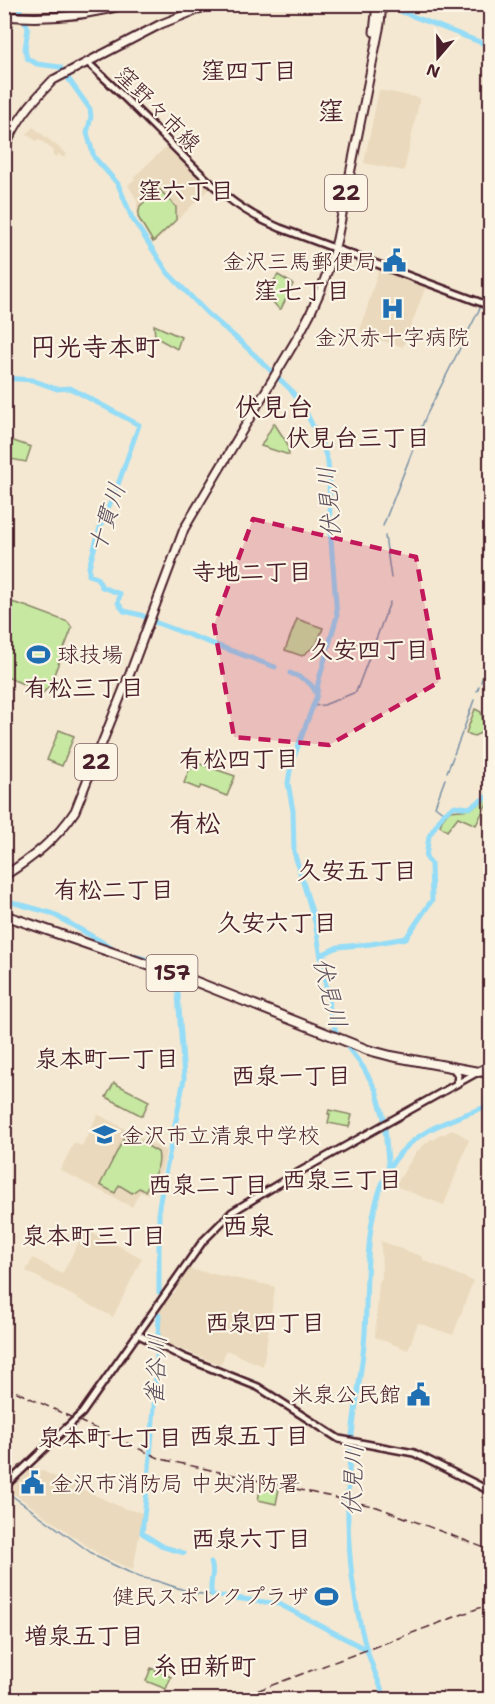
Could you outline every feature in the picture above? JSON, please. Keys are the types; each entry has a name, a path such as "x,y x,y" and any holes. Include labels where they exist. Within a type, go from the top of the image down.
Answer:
{"highway":[{"name":"157","path":"4,915 194,981 357,1046 391,1056 478,1072"},
{"path":"478,1072 490,1067"}],"main road":[{"path":"22,15 62,13 113,4"},
{"path":"4,14 75,16 128,4"},
{"path":"4,150 14,126 43,89 53,80 158,25 212,4"},
{"name":"22","path":"333,247 372,45 377,4"},
{"name":"22","path":"4,871 53,834 73,804 184,529 270,379 300,333 317,299 333,247 381,24 382,4"},
{"name":"窪野々市線","path":"87,62 217,191 233,203 268,223 486,304"},
{"name":"22","path":"4,876 44,848 75,811 95,764 148,619"},
{"path":"453,1068 458,1075 457,1083"},
{"path":"4,1487 82,1413 203,1241 232,1212 457,1083 478,1072 490,1075"},
{"path":"137,1334 159,1346 258,1387 339,1439 414,1453 490,1491"}],"highlighted area":[{"path":"253,519 416,557 439,682 329,745 234,737 214,625"}],"shaded area":[{"path":"379,90 420,98 404,171 364,163"},
{"path":"33,127 67,154 64,158 58,154 57,158 52,154 54,151 39,139 36,141 27,134"},
{"path":"168,145 211,187 153,244 137,217 137,200 128,185"},
{"name":"金沢赤十字病院","path":"379,268 426,286 403,347 367,336 360,331"},
{"path":"99,1115 166,1151 162,1170 149,1194 140,1192 132,1207 60,1170 74,1143 82,1146"},
{"path":"453,1129 469,1140 444,1205 395,1186 416,1152 431,1139 434,1140 440,1134"},
{"path":"86,1229 142,1258 113,1317 26,1271 33,1258 62,1274"},
{"path":"381,1241 423,1257 423,1260 473,1281 453,1335 418,1323 408,1350 375,1337 379,1282 382,1278"},
{"path":"188,1269 275,1288 263,1366 226,1350 219,1364 159,1340 160,1309 175,1292"},
{"path":"34,1467 125,1509 143,1513 133,1570 100,1555 9,1490"}],"green space":[{"path":"159,189 176,207 176,220 153,242 138,217 140,206"},
{"path":"278,275 293,284 281,309 265,293"},
{"path":"154,325 181,337 177,349 155,337"},
{"path":"274,423 287,443 289,455 261,446"},
{"path":"5,438 31,447 26,462 5,458"},
{"path":"5,600 68,622 72,628 50,685 43,693 5,676"},
{"path":"297,619 323,628 317,644 302,656 285,650"},
{"path":"475,709 481,712 485,731 474,736 466,733"},
{"path":"59,730 74,736 62,766 47,760"},
{"path":"200,764 235,776 227,796 201,786 199,789 184,783 189,770"},
{"path":"490,797 476,825 458,817 447,831 440,826 449,812 472,808"},
{"path":"114,1083 149,1101 142,1116 106,1097"},
{"path":"329,1110 352,1115 349,1127 328,1123"},
{"path":"132,1137 158,1152 159,1162 145,1191 139,1188 132,1193 119,1185 115,1193 100,1185 124,1138"},
{"path":"261,1485 279,1489 276,1504 258,1500"},
{"path":"151,1668 171,1677 166,1689 146,1681"}],"waterway":[{"name":"伏見川","path":"17,4 28,28 25,49 27,58 37,64 60,67 90,109 91,117 87,133 94,157 118,184 132,218 168,273 207,313 290,389 304,408 328,462 330,528 337,616 318,683 317,695 291,765 288,783 293,811 294,852 315,922 331,1016 336,1032 363,1067 376,1090 384,1118 389,1172"},
{"path":"397,4 402,12 490,46"},
{"path":"484,302 490,303"},
{"path":"383,526 426,416 481,306"},
{"name":"十貫川","path":"4,378 32,380 57,389 70,388 139,425 115,493 102,521 89,567 89,575 97,578 102,587 120,594 118,603 124,611 141,615 275,667"},
{"path":"385,536 391,578"},
{"path":"312,706 324,705 356,692 390,602"},
{"path":"481,682 490,655"},
{"name":"十貫川","path":"290,673 309,683 316,693"},
{"path":"477,691 479,686"},
{"path":"463,731 474,700"},
{"path":"454,754 462,733"},
{"path":"447,772 453,757"},
{"path":"444,813 435,806 445,779"},
{"path":"321,955 338,947 406,938 432,900 431,864 426,857 429,836 444,813 455,806 469,808 490,795"},
{"name":"雀谷川","path":"4,900 51,913 111,947"},
{"name":"雀谷川","path":"119,951 165,964 179,971"},
{"name":"雀谷川","path":"177,980 184,1077"},
{"name":"雀谷川","path":"168,1160 184,1079"},
{"name":"伏見川","path":"386,1700 368,1655 359,1618 348,1525 350,1455 364,1348 367,1267 372,1222 384,1179 403,1150 425,1132 490,1105"},
{"name":"雀谷川","path":"159,1292 159,1206 167,1164"},
{"name":"雀谷川","path":"159,1315 153,1424 142,1533 164,1547 174,1550"},
{"path":"4,1490 97,1557 139,1577 193,1593 212,1595"},
{"name":"雀谷川","path":"178,1551 184,1553"},
{"name":"雀谷川","path":"211,1563 212,1595 279,1604 367,1650"}],"railway":[{"path":"4,1386 161,1459 377,1507 490,1550"},
{"path":"232,1700 490,1604"}],"place":[{"name":"金沢三馬郵便局","path":"395,261"},
{"name":"金沢赤十字病院","path":"392,308"},
{"name":"球技場","path":"39,654"},
{"name":"金沢市立清泉中学校","path":"104,1135"},
{"name":"米泉公民館","path":"419,1394"},
{"name":"金沢市消防局 中央消防署","path":"33,1483"},
{"name":"健民スポレクプラザ","path":"327,1596"}],"district":[{"name":"窪四丁目","path":"249,71"},
{"name":"窪","path":"331,110"},
{"name":"窪六丁目","path":"186,191"},
{"name":"窪七丁目","path":"302,291"},
{"name":"円光寺本町","path":"95,346"},
{"name":"伏見台","path":"274,406"},
{"name":"伏見台三丁目","path":"358,438"},
{"name":"寺地二丁目","path":"252,572"},
{"name":"久安四丁目","path":"369,650"},
{"name":"有松三丁目","path":"84,688"},
{"name":"有松四丁目","path":"239,759"},
{"name":"有松","path":"195,822"},
{"name":"久安五丁目","path":"357,871"},
{"name":"有松二丁目","path":"114,890"},
{"name":"久安六丁目","path":"277,923"},
{"name":"泉本町一丁目","path":"107,1059"},
{"name":"西泉一丁目","path":"291,1076"},
{"name":"西泉三丁目","path":"342,1180"},
{"name":"西泉二丁目","path":"208,1185"},
{"name":"西泉","path":"248,1225"},
{"name":"泉本町三丁目","path":"94,1236"},
{"name":"西泉四丁目","path":"265,1323"},
{"name":"西泉五丁目","path":"249,1436"},
{"name":"泉本町七丁目","path":"110,1438"},
{"name":"西泉六丁目","path":"251,1539"},
{"name":"増泉五丁目","path":"84,1636"},
{"name":"糸田新町","path":"204,1665"}]}
